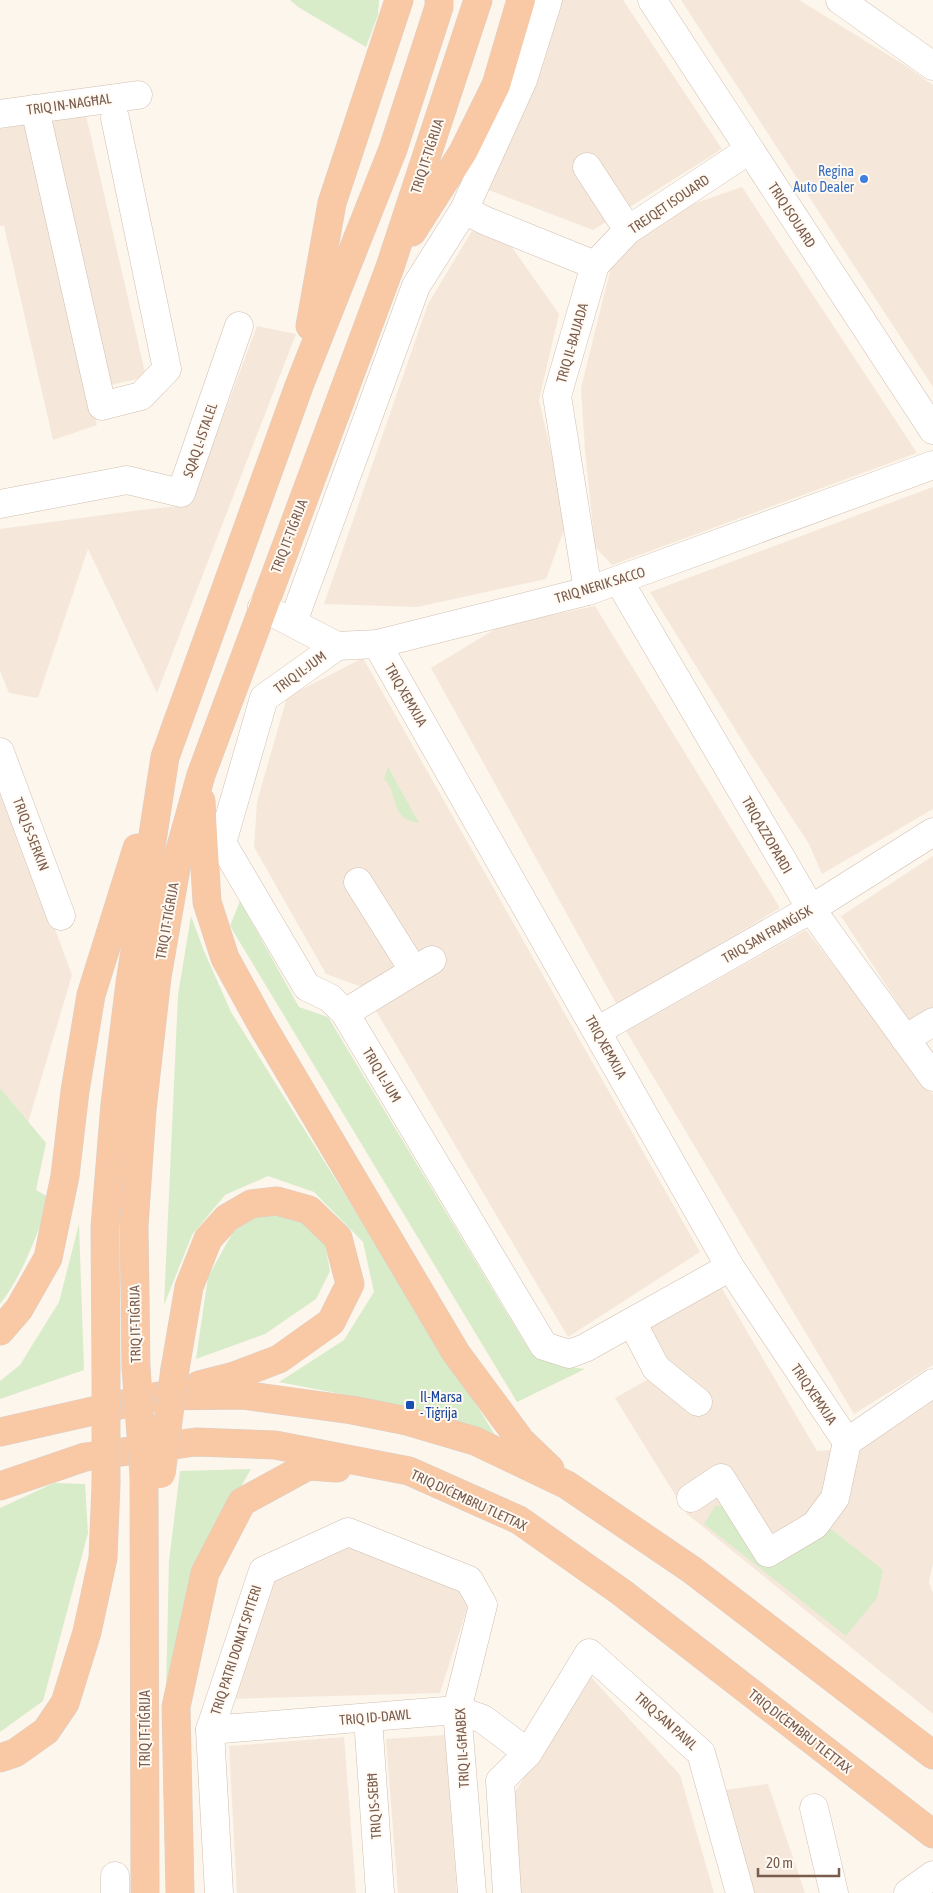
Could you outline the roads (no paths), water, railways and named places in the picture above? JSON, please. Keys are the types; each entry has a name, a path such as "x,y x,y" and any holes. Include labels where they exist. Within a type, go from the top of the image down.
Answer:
{"highway":[{"path":"298,386 332,203 399,0"},
{"name":"TRIQ IT-TIĠRIJA","path":"146,1893 144,1586 153,1474 136,1368 134,1226 143,1101 157,977 178,857 201,775 390,267 478,0"},
{"path":"390,267 463,152 496,85 521,0"},
{"name":"TRIQ IT-TIĠRIJA","path":"0,1758 15,1753 46,1731 65,1703 87,1632 103,1558 106,1484 106,1227 115,1104 130,983 165,757 298,386 393,149 439,4"},
{"path":"0,1331 19,1309 48,1258 65,1176 75,1091 91,995 165,757"},
{"path":"201,775 202,837 207,902 225,958 263,1027 456,1353 521,1441 567,1485"},
{"path":"0,1432 159,1396 234,1376 280,1359 331,1322 350,1284 338,1238 310,1210 277,1201 250,1204 228,1218 208,1239 189,1287 175,1369 153,1474"},
{"path":"159,1396 242,1395 352,1410 408,1421 474,1441 567,1485 692,1570 933,1755"},
{"name":"TRIQ DIĊEMBRU TLETTAX","path":"0,1486 86,1457 196,1442 275,1445 409,1471 519,1520 621,1592 933,1834"},
{"path":"0,1498 86,1457"},
{"path":"180,1893 176,1707 205,1573 242,1502 308,1466 409,1471"}],"street":[{"path":"293,622 416,286 464,210 523,80 548,0"},
{"name":"TRIQ ISOUARD","path":"652,0 933,430"},
{"path":"840,0 933,66"},
{"name":"TRIQ IN-NAGĦAL","path":"0,114 138,95"},
{"path":"35,109 102,406 141,396 167,369 115,118"},
{"name":"TREJQET ISOUARD","path":"595,265 628,230 749,150"},
{"path":"587,167 628,230"},
{"path":"464,210 595,265"},
{"name":"TRIQ IL-BAJJADA","path":"588,592 557,396 595,265"},
{"name":"SQAQ L-ISTALEL","path":"0,504 127,480 181,493 239,326"},
{"name":"TRIQ NERIK SACCO","path":"337,646 377,644 588,592 933,465"},
{"name":"TRIQ AZZOPARDI","path":"619,581 810,910 933,1077"},
{"path":"262,607 337,646"},
{"name":"TRIQ XEMXIJA","path":"377,644 730,1267 847,1442"},
{"name":"TRIQ IL-JUM","path":"337,646 264,698 222,843 307,987 330,998 345,1013 544,1346 569,1354 588,1352 632,1322 730,1267"},
{"name":"TRIQ IS-SERKIN","path":"0,752 61,916"},
{"name":"TRIQ SAN FRANĠISK","path":"597,1031 810,910 933,832"},
{"path":"345,1013 423,966 358,882"},
{"path":"905,1039 933,1022"},
{"path":"632,1322 656,1368 698,1402"},
{"path":"691,1498 721,1478 768,1552 815,1526 835,1498 847,1442 933,1383"},
{"name":"TRIQ PATRI DONAT SPITERI","path":"220,1893 210,1730 263,1571 348,1532 469,1580"},
{"name":"TRIQ IL-GĦABEX","path":"469,1580 483,1605 457,1710 472,1893"},
{"name":"TRIQ SAN PAWL","path":"528,1753 589,1653 701,1753 740,1893"},
{"name":"TRIQ ID-DAWL","path":"210,1730 457,1710 483,1719 528,1753"},
{"name":"TRIQ IS-SEBĦ","path":"368,1718 380,1893"},
{"path":"508,1893 500,1781 528,1753"},
{"path":"814,1808 834,1893"},
{"path":"908,1893 932,1876"}],"place":[{"name":"Regina Auto Dealer","path":"864,179"},
{"name":"Il-Marsa - Tiġrija","path":"410,1405"}]}
